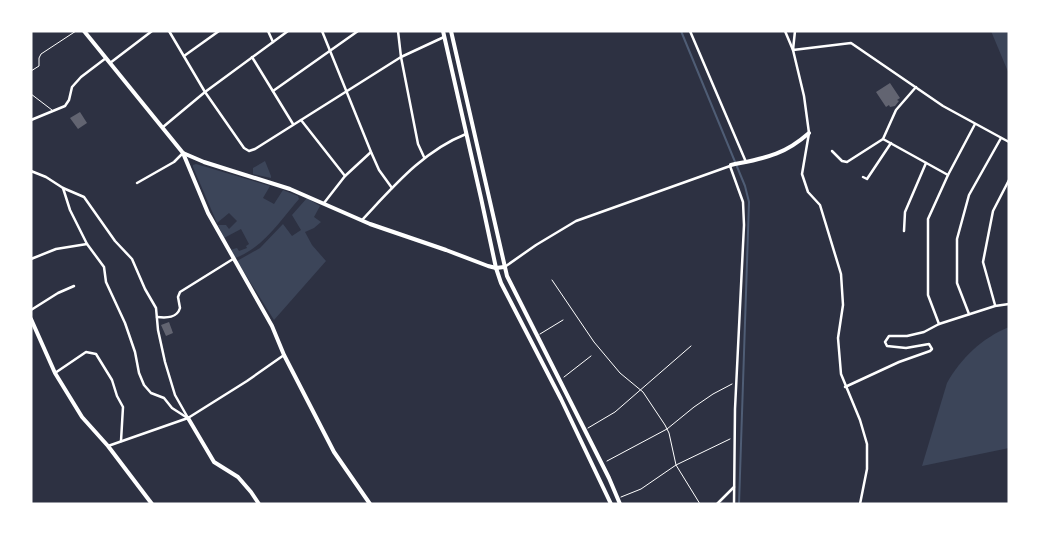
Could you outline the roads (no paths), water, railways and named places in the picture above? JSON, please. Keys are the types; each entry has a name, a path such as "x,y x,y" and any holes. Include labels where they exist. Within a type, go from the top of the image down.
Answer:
{"main road":[{"path":"84,31 183,153 208,213 272,326 284,355 334,452 370,504"},
{"path":"443,31 496,268 501,283 561,399 611,504"},
{"path":"451,31 483,166 504,267 509,281 585,430 620,504"},
{"path":"731,166 776,155 799,142 809,133"},
{"path":"183,153 204,162 290,189 362,220 496,268 504,267"},
{"path":"31,319 55,373 82,417 108,446 152,504"},
{"path":"188,418 214,462 238,477 259,504"}],"street":[{"path":"110,62 152,31"},
{"path":"169,31 205,92 247,150 255,149 402,57 444,37"},
{"path":"184,56 219,31"},
{"path":"268,31 274,42"},
{"path":"163,127 205,92 288,31"},
{"path":"322,31 370,152 392,188"},
{"path":"273,91 358,31"},
{"path":"398,31 418,144 424,157"},
{"path":"690,31 746,162"},
{"path":"785,31 793,50 804,96 809,133 802,174 808,192 820,205 841,274 843,305 838,338 841,374 860,420 867,444 867,469 860,504"},
{"path":"793,50 795,31"},
{"path":"793,50 851,43 943,106 1009,142"},
{"path":"252,57 294,125"},
{"path":"31,120 65,106 69,100 72,87 81,77 106,58"},
{"path":"832,151 842,161 847,162 883,138 896,110 916,87"},
{"path":"301,120 345,176"},
{"path":"939,324 928,295 928,219 948,175 975,124"},
{"path":"362,220 424,157 443,144 466,134"},
{"path":"883,138 948,175"},
{"path":"969,314 957,283 957,239 969,195 1001,138"},
{"path":"863,177 867,179 890,143"},
{"path":"324,203 345,176 370,152"},
{"path":"137,183 174,162 183,153"},
{"path":"904,230 905,212 926,163"},
{"path":"504,267 576,221 731,166 743,202 744,225 735,409 734,504"},
{"path":"31,171 84,197 115,241 132,259 145,289 156,308 158,330 168,370 176,395 188,418"},
{"path":"995,306 983,262 993,211 1009,180"},
{"path":"63,188 70,210 87,244 104,267 106,282 125,323 144,385 151,393 164,398 172,408 188,418"},
{"path":"31,259 56,249 87,244"},
{"path":"157,317 170,317 178,313 180,308 178,297 180,292 233,259"},
{"path":"31,310 74,286"},
{"path":"845,387 899,362 931,351 932,346 929,344 906,348 887,346 884,342 889,336 907,336 924,332 939,324 969,314 1009,304"},
{"path":"55,373 86,352 96,354 112,380 123,407 121,441"},
{"path":"108,446 188,418 284,355"},
{"path":"717,504 734,487"}],"lane":[{"path":"31,72 39,66 39,58 42,54 76,31"},
{"path":"31,94 52,111"}],"waterway":[{"path":"681,31 745,186 749,202 739,504"}]}
